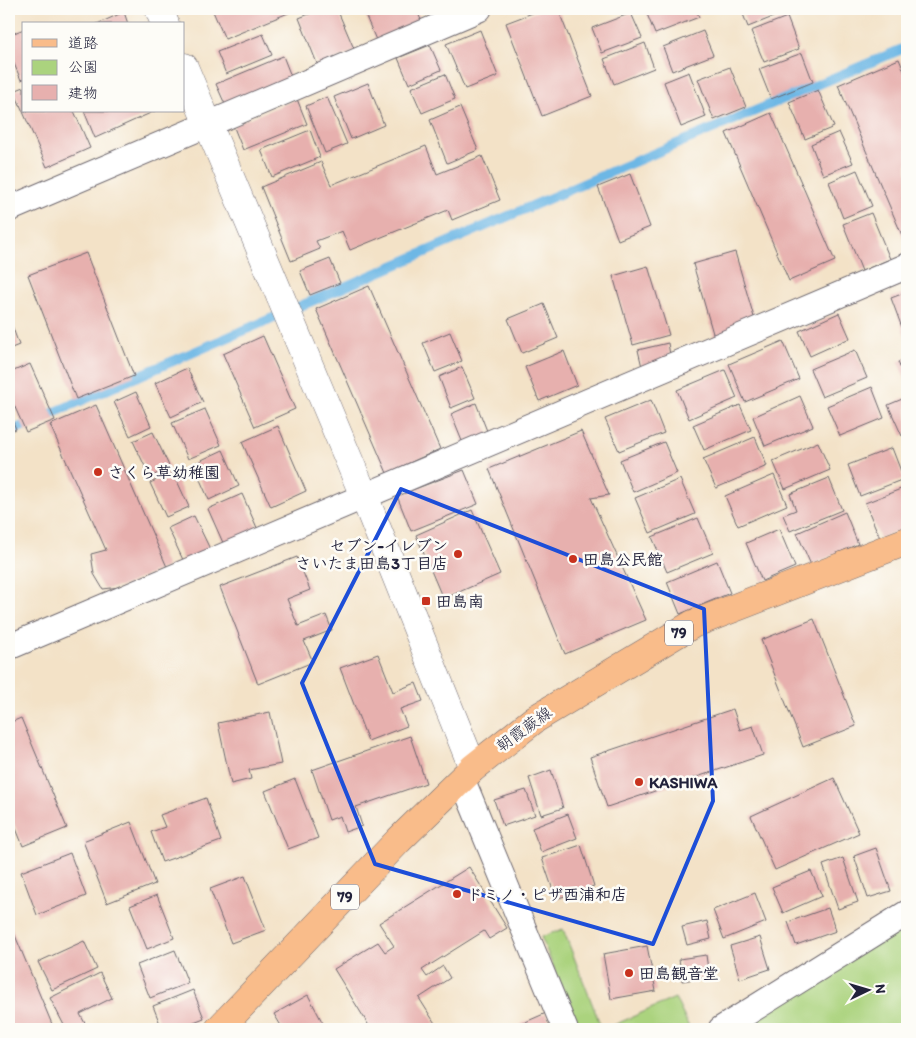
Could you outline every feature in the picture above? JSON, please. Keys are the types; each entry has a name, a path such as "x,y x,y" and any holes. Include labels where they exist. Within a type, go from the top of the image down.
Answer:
{"main road":[{"name":"朝霞蕨線","path":"219,1029 399,840 468,773 535,719 693,624 907,541"}],"street":[{"path":"159,9 165,22"},
{"path":"9,209 479,9"},
{"path":"185,69 364,496 566,1029"},
{"path":"9,647 907,266"},
{"path":"720,1029 907,914"}],"highlighted area":[{"path":"401,489 704,609 713,801 653,944 375,864 302,683"}],"green space":[{"path":"907,925 907,1029 736,1029"},
{"path":"563,929 602,1029 579,1029 541,937"},
{"path":"675,998 690,1029 605,1029"}],"building":[{"path":"212,9 298,9 225,39"},
{"path":"322,9 337,9 355,51 318,66 299,18"},
{"path":"372,9 416,9 422,22 376,40 364,12"},
{"path":"543,9 558,9 592,96 542,116 506,23"},
{"path":"645,9 696,9 699,17 655,34"},
{"path":"741,9 781,9 783,13 748,27"},
{"path":"124,12 127,22 102,22"},
{"path":"631,13 642,38 602,53 592,28"},
{"path":"787,17 799,49 764,62 751,31"},
{"path":"22,30 21,80 9,52 9,35"},
{"path":"480,30 498,76 465,89 446,44"},
{"path":"703,31 713,55 672,71 663,47"},
{"path":"263,34 272,55 226,74 217,52"},
{"path":"645,43 654,68 614,84 604,59"},
{"path":"430,45 441,70 409,84 398,58"},
{"path":"802,53 813,82 771,99 759,69"},
{"path":"283,56 294,84 228,111 216,84"},
{"path":"899,59 907,78 907,247 838,85"},
{"path":"730,67 746,107 714,120 698,79"},
{"path":"689,72 706,117 681,127 664,82"},
{"path":"445,74 455,99 422,113 411,88"},
{"path":"368,83 384,125 351,139 334,97"},
{"path":"22,88 22,109 14,91"},
{"path":"818,90 834,127 805,139 789,102"},
{"path":"327,97 347,144 325,153 306,106"},
{"path":"297,99 307,124 243,150 233,125"},
{"path":"460,107 478,150 447,163 430,120"},
{"path":"23,112 74,112 90,148 47,167"},
{"path":"84,112 153,112 95,138"},
{"path":"771,113 835,261 789,281 726,133"},
{"path":"310,130 320,157 272,177 261,150"},
{"path":"839,132 853,163 823,175 811,144"},
{"path":"426,146 437,174 482,156 500,200 452,220 448,210 350,250 342,231 316,241 320,249 291,261 261,187 321,162 331,185"},
{"path":"857,170 872,206 843,218 829,182"},
{"path":"630,174 650,227 618,240 598,187"},
{"path":"871,213 890,259 862,271 843,224"},
{"path":"735,252 756,324 714,337 693,264"},
{"path":"86,253 134,376 76,399 28,275"},
{"path":"330,259 340,283 310,295 300,271"},
{"path":"648,266 669,335 633,345 613,276"},
{"path":"369,286 440,449 387,473 316,309"},
{"path":"907,292 907,341 891,298"},
{"path":"544,304 558,338 522,353 508,319"},
{"path":"839,313 850,338 810,356 799,331"},
{"path":"9,317 19,345 9,349"},
{"path":"450,332 462,361 435,372 423,343"},
{"path":"263,336 295,409 255,427 223,354"},
{"path":"783,341 799,379 745,402 729,364"},
{"path":"668,343 671,361 642,367 638,350"},
{"path":"855,350 867,378 822,397 810,369"},
{"path":"564,351 577,385 539,401 525,367"},
{"path":"907,358 907,384 898,362"},
{"path":"30,364 55,420 26,432 9,394 9,373"},
{"path":"462,367 475,398 451,408 439,377"},
{"path":"187,368 203,402 171,417 155,383"},
{"path":"725,370 737,398 689,419 677,390"},
{"path":"872,387 884,418 840,436 827,406"},
{"path":"136,392 151,426 130,436 114,402"},
{"path":"800,396 813,426 765,446 753,417"},
{"path":"907,397 907,433 902,436 888,405"},
{"path":"651,400 664,433 619,451 605,419"},
{"path":"476,403 489,436 464,446 451,414"},
{"path":"96,405 167,567 120,587 103,589 94,574 91,554 106,550 50,425"},
{"path":"740,405 751,430 704,450 693,425"},
{"path":"205,409 221,445 188,459 172,423"},
{"path":"9,412 16,429 9,432"},
{"path":"278,426 306,491 271,507 242,442"},
{"name":"田島公民館","path":"581,431 609,495 591,498 646,620 565,654 489,469"},
{"path":"153,432 170,468 150,477 133,441"},
{"path":"755,437 767,466 716,488 703,459"},
{"path":"664,442 677,473 633,492 620,460"},
{"path":"818,442 830,470 785,489 773,461"},
{"path":"892,448 904,479 860,496 848,465"},
{"path":"223,450 239,486 209,500 193,464"},
{"path":"464,470 478,504 411,531 397,496"},
{"path":"173,472 189,507 166,517 150,483"},
{"path":"774,475 787,505 738,526 725,496"},
{"path":"829,478 842,510 790,531 783,515 796,510 790,494"},
{"path":"680,479 695,514 650,533 635,498"},
{"path":"906,487 907,527 880,538 865,503"},
{"path":"242,494 258,530 224,545 208,509"},
{"name":"セブン-イレブン さいたま田島3丁目店","path":"472,510 500,574 443,599 416,535"},
{"path":"845,512 858,544 811,565 797,533"},
{"path":"194,516 210,549 184,562 168,528"},
{"path":"698,518 713,553 667,572 652,537"},
{"path":"779,529 795,567 762,581 746,543"},
{"path":"297,557 310,590 287,599 298,626 326,615 332,630 304,641 313,662 258,684 220,587"},
{"path":"717,561 730,593 680,614 667,582"},
{"path":"814,619 856,726 803,747 761,640"},
{"path":"378,654 393,692 416,683 423,701 400,709 407,726 368,741 340,668"},
{"name":"KASHIWA","path":"733,709 740,730 753,726 763,755 607,807 590,757"},
{"path":"270,712 281,764 249,770 251,779 231,784 218,723"},
{"path":"21,718 67,828 23,846 9,811 9,723"},
{"path":"410,736 426,783 356,807 362,826 345,832 340,816 329,820 312,770"},
{"path":"551,770 563,808 541,815 529,778"},
{"path":"834,778 859,833 775,870 751,816"},
{"path":"295,779 318,838 288,849 265,791"},
{"path":"526,790 535,815 503,826 494,800"},
{"path":"206,798 221,841 162,862 151,832 165,827 160,815"},
{"path":"568,814 577,838 541,852 532,828"},
{"path":"131,822 155,884 107,903 83,841"},
{"path":"581,845 594,886 556,899 542,858"},
{"path":"876,848 891,891 868,898 854,856"},
{"path":"70,853 86,896 37,915 21,872"},
{"path":"843,858 858,902 838,909 823,865"},
{"path":"469,867 507,928 489,939 484,931 422,970 427,977 443,966 450,978 419,998 436,1025 432,1029 371,1029 334,969 378,942 385,952 394,946 379,923"},
{"path":"811,871 822,896 783,913 772,887"},
{"path":"245,876 266,930 231,943 210,889"},
{"path":"755,893 766,922 724,939 713,910"},
{"path":"157,895 174,938 147,949 130,906"},
{"path":"828,908 836,931 796,945 788,922"},
{"path":"9,921 54,1029 12,1029 9,1022"},
{"path":"707,921 711,939 687,945 682,927"},
{"path":"760,937 770,969 740,979 730,946"},
{"path":"84,941 97,969 52,990 38,962"},
{"name":"田島観音堂","path":"647,946 656,991 611,999 603,954"},
{"path":"175,950 188,983 150,998 137,965"},
{"path":"706,955 709,977 682,981 679,959"},
{"path":"100,973 112,998 80,1014 88,1029 66,1029 50,998"},
{"path":"193,990 204,1018 176,1029 162,1029 153,1006"},
{"path":"308,995 326,1029 283,1029 274,1014"},
{"path":"546,1013 553,1029 524,1029 521,1024"}],"waterway":[{"path":"9,432 622,167 907,47"}],"place":[{"name":"さくら草幼稚園","path":"98,472"},
{"name":"セブン-イレブン さいたま田島3丁目店","path":"458,554"},
{"name":"田島公民館","path":"573,559"},
{"name":"田島南","path":"426,601"},
{"name":"KASHIWA","path":"639,782"},
{"name":"ドミノ・ピザ西浦和店","path":"457,894"},
{"name":"田島観音堂","path":"629,973"}]}
